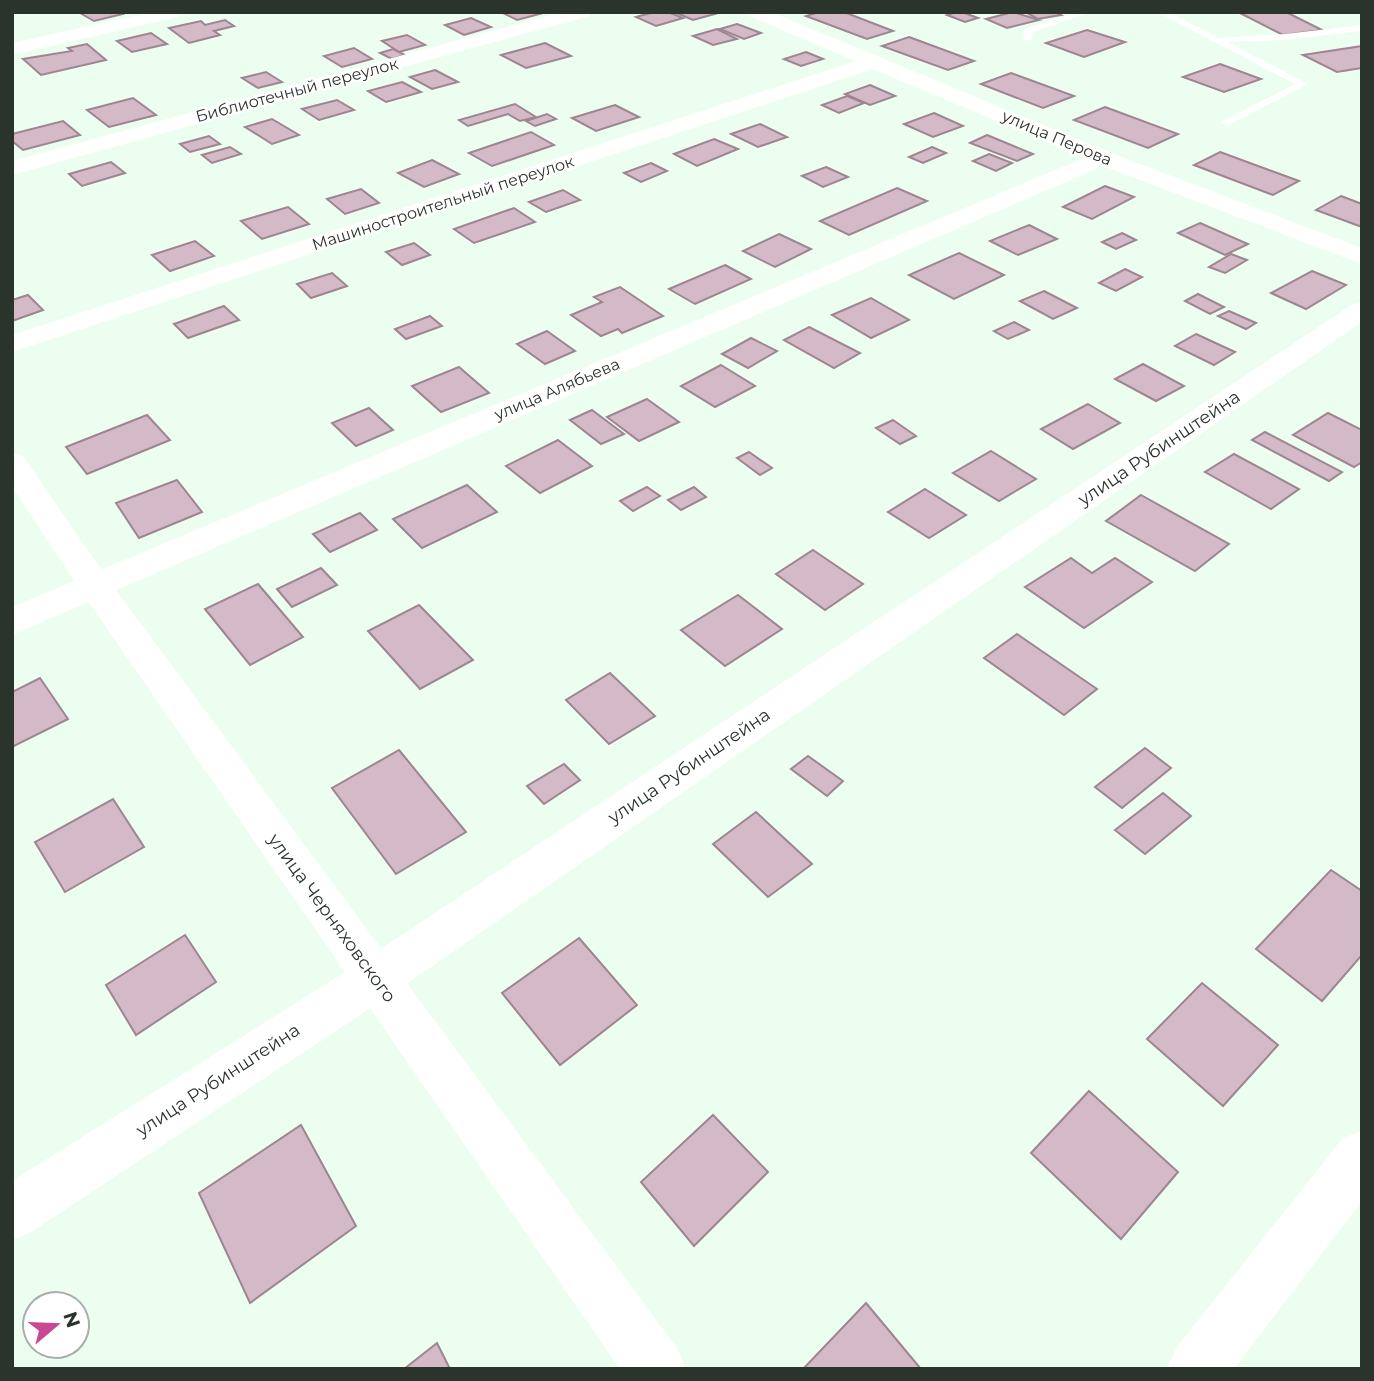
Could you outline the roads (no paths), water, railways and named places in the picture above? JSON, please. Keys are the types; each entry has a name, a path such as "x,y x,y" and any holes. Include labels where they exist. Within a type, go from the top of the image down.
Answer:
{"street":[{"path":"12,49 177,12"},
{"name":"Библиотечный переулок","path":"12,168 583,12"},
{"name":"улица Перова","path":"755,12 1103,158 1362,257"},
{"name":"Машиностроительный переулок","path":"12,344 874,62"},
{"name":"улица Алябьева","path":"12,622 1103,158"},
{"name":"улица Рубинштейна","path":"12,1213 375,979 1362,310"},
{"name":"улица Черняховского","path":"12,463 95,586 656,1369"},
{"path":"1197,1369 1362,1157"}],"lane":[{"path":"1027,39 1028,31 1088,12"},
{"path":"1161,12 1303,84 1227,122"},
{"path":"1217,41 1362,28"}]}
